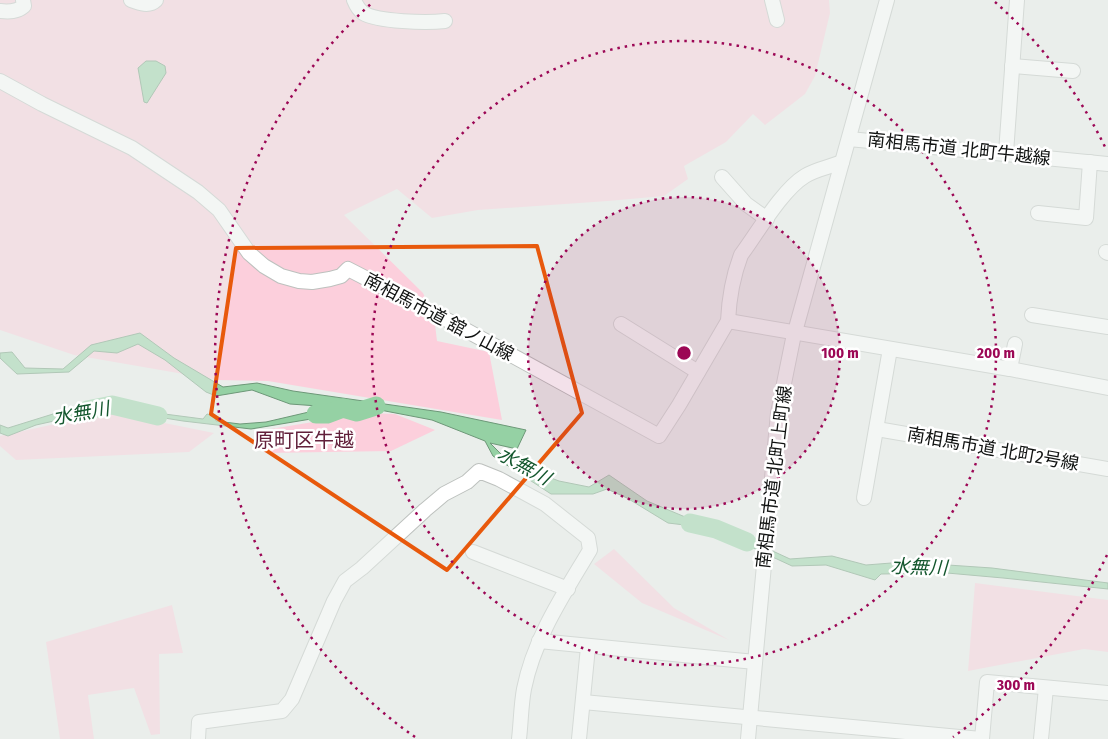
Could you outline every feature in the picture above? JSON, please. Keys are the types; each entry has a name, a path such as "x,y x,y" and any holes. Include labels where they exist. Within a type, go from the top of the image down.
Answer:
{"street":[{"path":"0,11 20,10 24,6 23,0"},
{"path":"131,0 142,4 153,3 156,0"},
{"path":"354,0 362,12 375,18 430,23 445,21"},
{"path":"772,0 777,20"},
{"path":"849,139 887,0"},
{"path":"1006,154 1017,0"},
{"path":"1012,66 1073,70"},
{"name":"南相馬市道 舘ノ山線","path":"0,81 132,148 198,192 219,210 249,253 264,266 281,276 312,282 330,280 341,276 348,269 451,322 659,436 698,372"},
{"name":"南相馬市道 北町牛越線","path":"842,162 849,139 1108,164"},
{"path":"620,324 698,372 728,321 729,306 741,255 781,199 799,180 808,174 842,162"},
{"name":"南相馬市道 北町上町線","path":"748,739 778,413 796,332 842,162"},
{"path":"1038,213 1086,218 1090,162"},
{"path":"722,176 746,204 767,219"},
{"path":"1032,314 1108,327"},
{"path":"728,321 1010,369 1108,388"},
{"path":"1010,369 1015,344"},
{"path":"864,498 890,349"},
{"name":"南相馬市道 北町2号線","path":"877,429 1108,469"},
{"path":"198,739 199,722 282,711 292,699 327,616 345,581 362,568 424,510 444,494 467,482 478,471 499,479 545,504 588,538 590,550 538,641 524,689 519,739"},
{"path":"473,552 568,589"},
{"path":"538,641 588,647 755,657"},
{"path":"579,739 588,647"},
{"path":"583,702 981,739 987,682 1108,693"},
{"path":"1041,739 1046,688"}],"highlighted area":[{"path":"537,246 582,413 447,570 211,414 236,248"}],"shaded area":[{"path":"0,0 829,0 830,13 815,76 805,94 765,125 753,114 726,142 684,166 688,179 664,196 478,210 432,218 397,189 344,215 423,293 434,316 437,341 489,352 502,420 268,381 218,380 74,355 0,330"},
{"path":"110,412 214,433 189,452 16,460 0,446 0,436"},
{"path":"367,413 395,414 435,430 391,451 264,453 265,430"},
{"path":"614,549 674,608 729,640 642,603 594,564"},
{"path":"975,583 1108,600 1108,652 1084,649 968,671"},
{"path":"172,605 183,653 159,654 160,734 151,735 134,688 88,695 94,739 60,739 46,642"}],"water":[{"path":"146,61 156,61 165,66 166,73 147,103 144,102 138,68"},
{"path":"140,333 174,358 223,387 257,383 293,391 441,412 526,430 517,449 490,443 509,462 559,481 589,487 609,475 647,501 690,519 727,530 790,559 832,556 866,565 904,562 992,568 1108,583 1108,589 947,573 881,574 875,580 826,565 792,566 723,534 726,530 668,523 627,498 607,489 593,494 551,494 493,456 485,441 432,420 380,410 371,409 251,429 108,409 36,425 8,436 0,433 0,425 8,428 53,414 112,405 134,410 203,419 207,414 215,416 216,421 240,424 266,422 326,408 342,411 360,409 290,404 252,390 216,396 206,392 165,360 138,344 117,353 94,351 69,372 17,374 0,358 0,353 12,352 25,368 63,369 91,345"}],"waterway":[{"name":"水無川","path":"87,410 112,405 158,416"},
{"name":"水無川","path":"316,414 327,414 343,408 357,412 376,406"},
{"name":"水無川","path":"690,523 716,529 747,542"}],"district":[{"name":"原町区牛越","path":"304,440"}]}
